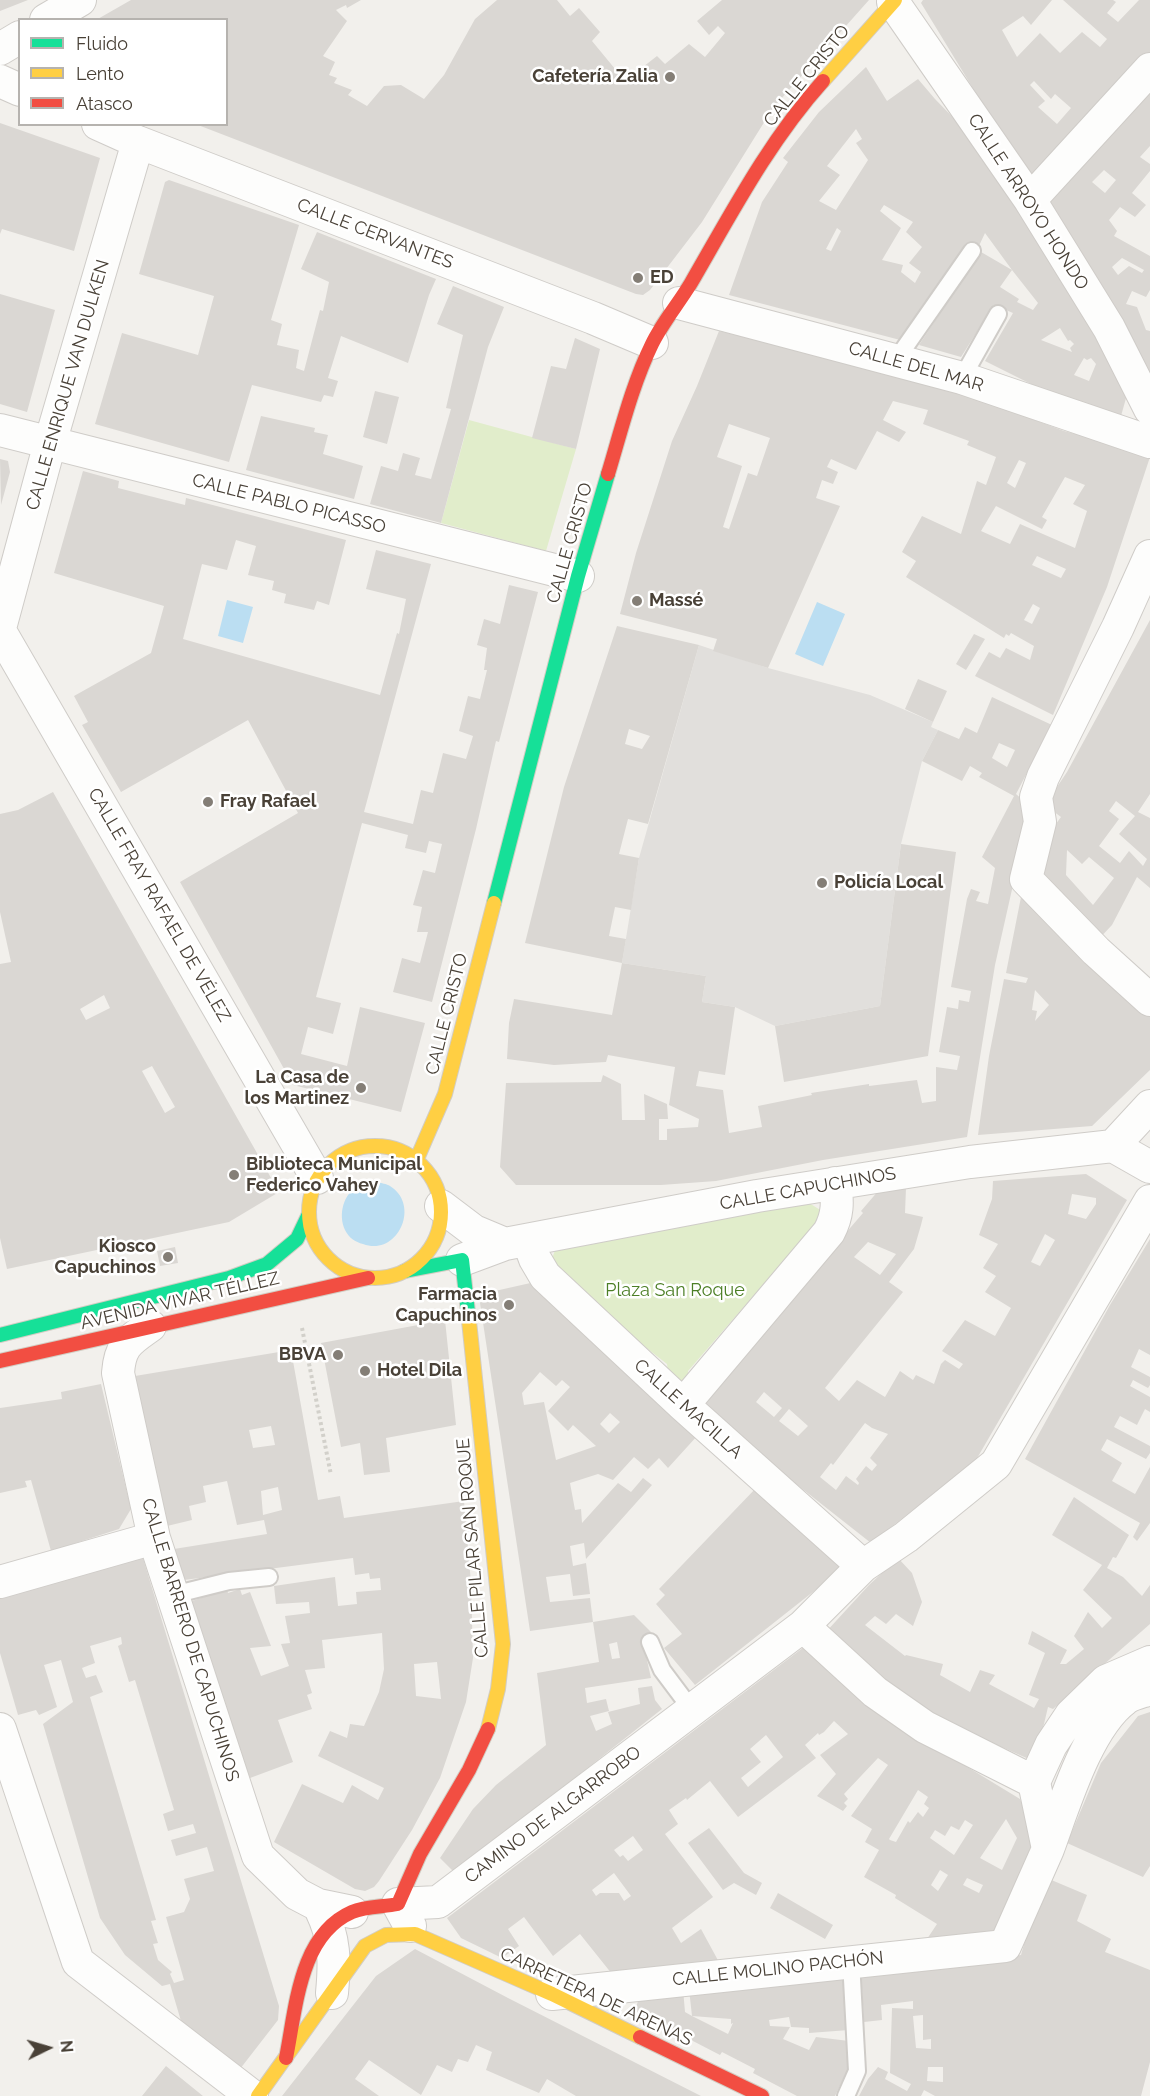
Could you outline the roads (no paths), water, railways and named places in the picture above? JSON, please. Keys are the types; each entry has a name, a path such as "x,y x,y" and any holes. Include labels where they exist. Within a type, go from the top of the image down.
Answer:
{"street":[{"path":"49,18 80,0"},
{"name":"CALLE ARROYO HONDO","path":"894,1 1030,200 1109,328 1150,409"},
{"name":"CALLE CRISTO","path":"416,1161 445,1094 578,576 629,404 652,343 679,303 737,203 788,123 894,1"},
{"path":"0,50 18,38"},
{"path":"1030,200 1150,69"},
{"path":"0,81 18,89"},
{"name":"CALLE CERVANTES","path":"102,126 138,142 582,313 652,343"},
{"name":"CALLE ENRIQUE VAN DULKEN","path":"0,629 50,443 138,142"},
{"name":"CALLE DEL MAR","path":"679,303 962,378 1150,442"},
{"name":"CALLE PABLO PICASSO","path":"0,430 578,576"},
{"path":"1150,556 1118,627 1043,777 1036,797 1040,822 1026,879 1096,951 1150,1000"},
{"name":"CALLE FRAY RAFAEL DE VÉLEZ","path":"0,629 317,1178"},
{"path":"1150,1106 1113,1146 1150,1167"},
{"path":"405,1271 421,1260 433,1244 440,1225 441,1206 437,1189 416,1161 397,1150 376,1146 354,1149 334,1160 317,1178 311,1194 309,1214 312,1233 320,1250 350,1273 368,1278 387,1278 405,1271 462,1260"},
{"name":"CALLE CAPUCHINOS","path":"462,1260 516,1242 757,1196 970,1162 1113,1146"},
{"path":"683,1405 829,1232 836,1219 838,1203 835,1183"},
{"name":"CAMINO DE ALGARROBO","path":"438,1902 803,1626 863,1566 906,1536 996,1464 1150,1201"},
{"path":"441,1206 474,1231 516,1242"},
{"name":"AVENIDA VIVAR TÉLLEZ","path":"0,1335 229,1278 267,1264 297,1239 309,1214"},
{"name":"CALLE MACILLA","path":"516,1242 535,1259 545,1276 683,1405 863,1566"},
{"name":"CALLE PILAR SAN ROQUE","path":"398,1904 421,1853 452,1803 480,1749 492,1718 500,1684 503,1644 462,1260"},
{"name":"AVENIDA VIVAR TÉLLEZ","path":"0,1361 368,1278"},
{"name":"CALLE BARRERO DE CAPUCHINOS","path":"150,1326 129,1341 119,1354 118,1372 154,1538 258,1856 297,1894 333,1915"},
{"path":"0,1582 154,1538"},
{"path":"803,1626 875,1692 925,1727 1034,1782"},
{"path":"1048,1849 1034,1782 1052,1745 1071,1715 1106,1681 1150,1662"},
{"path":"1048,1849 1079,1766 1104,1719 1125,1698 1150,1689"},
{"path":"0,1729 78,1962 252,2096"},
{"name":"CALLE MOLINO PACHÓN","path":"552,1994 1005,1946 1048,1849"},
{"path":"333,1915 398,1904 438,1902"},
{"path":"438,1902 432,1913 432,1922 435,1933 446,1948"},
{"path":"258,2096 365,1946 386,1935 414,1934 398,1904"},
{"path":"332,1993 335,1968 333,1915"},
{"path":"286,2058 305,1971 314,1948 333,1915"},
{"name":"CARRETERA DE ARENAS","path":"414,1934 552,1994 762,2096"}],"lane":[{"path":"896,360 972,251"},
{"path":"962,378 998,314"},
{"path":"173,1595 229,1581 269,1577"},
{"path":"650,1642 662,1670 692,1710"},
{"path":"846,2096 857,2071 851,1961"}],"water":[{"path":"227,600 253,607 243,643 218,636"},
{"path":"817,602 845,614 823,666 795,654"},
{"path":"377,1182 390,1186 399,1194 404,1205 404,1216 395,1236 386,1243 375,1246 360,1243 350,1237 343,1224 342,1211 346,1199 354,1189"}],"place":[{"name":"Cafetería Zalia","path":"670,77"},
{"name":"ED","path":"638,278"},
{"name":"Massé","path":"637,601"},
{"name":"Fray Rafael","path":"208,802"},
{"name":"Policía Local","path":"822,883"},
{"name":"La Casa de los Martinez","path":"361,1088"},
{"name":"Biblioteca Municipal Federico Vahey","path":"234,1175"},
{"name":"Kiosco Capuchinos","path":"168,1257"},
{"name":"Farmacia Capuchinos","path":"509,1305"},
{"name":"BBVA","path":"338,1355"},
{"name":"Hotel Dila","path":"365,1371"}],"park label":[{"name":"Plaza San Roque","path":"675,1291"}]}
